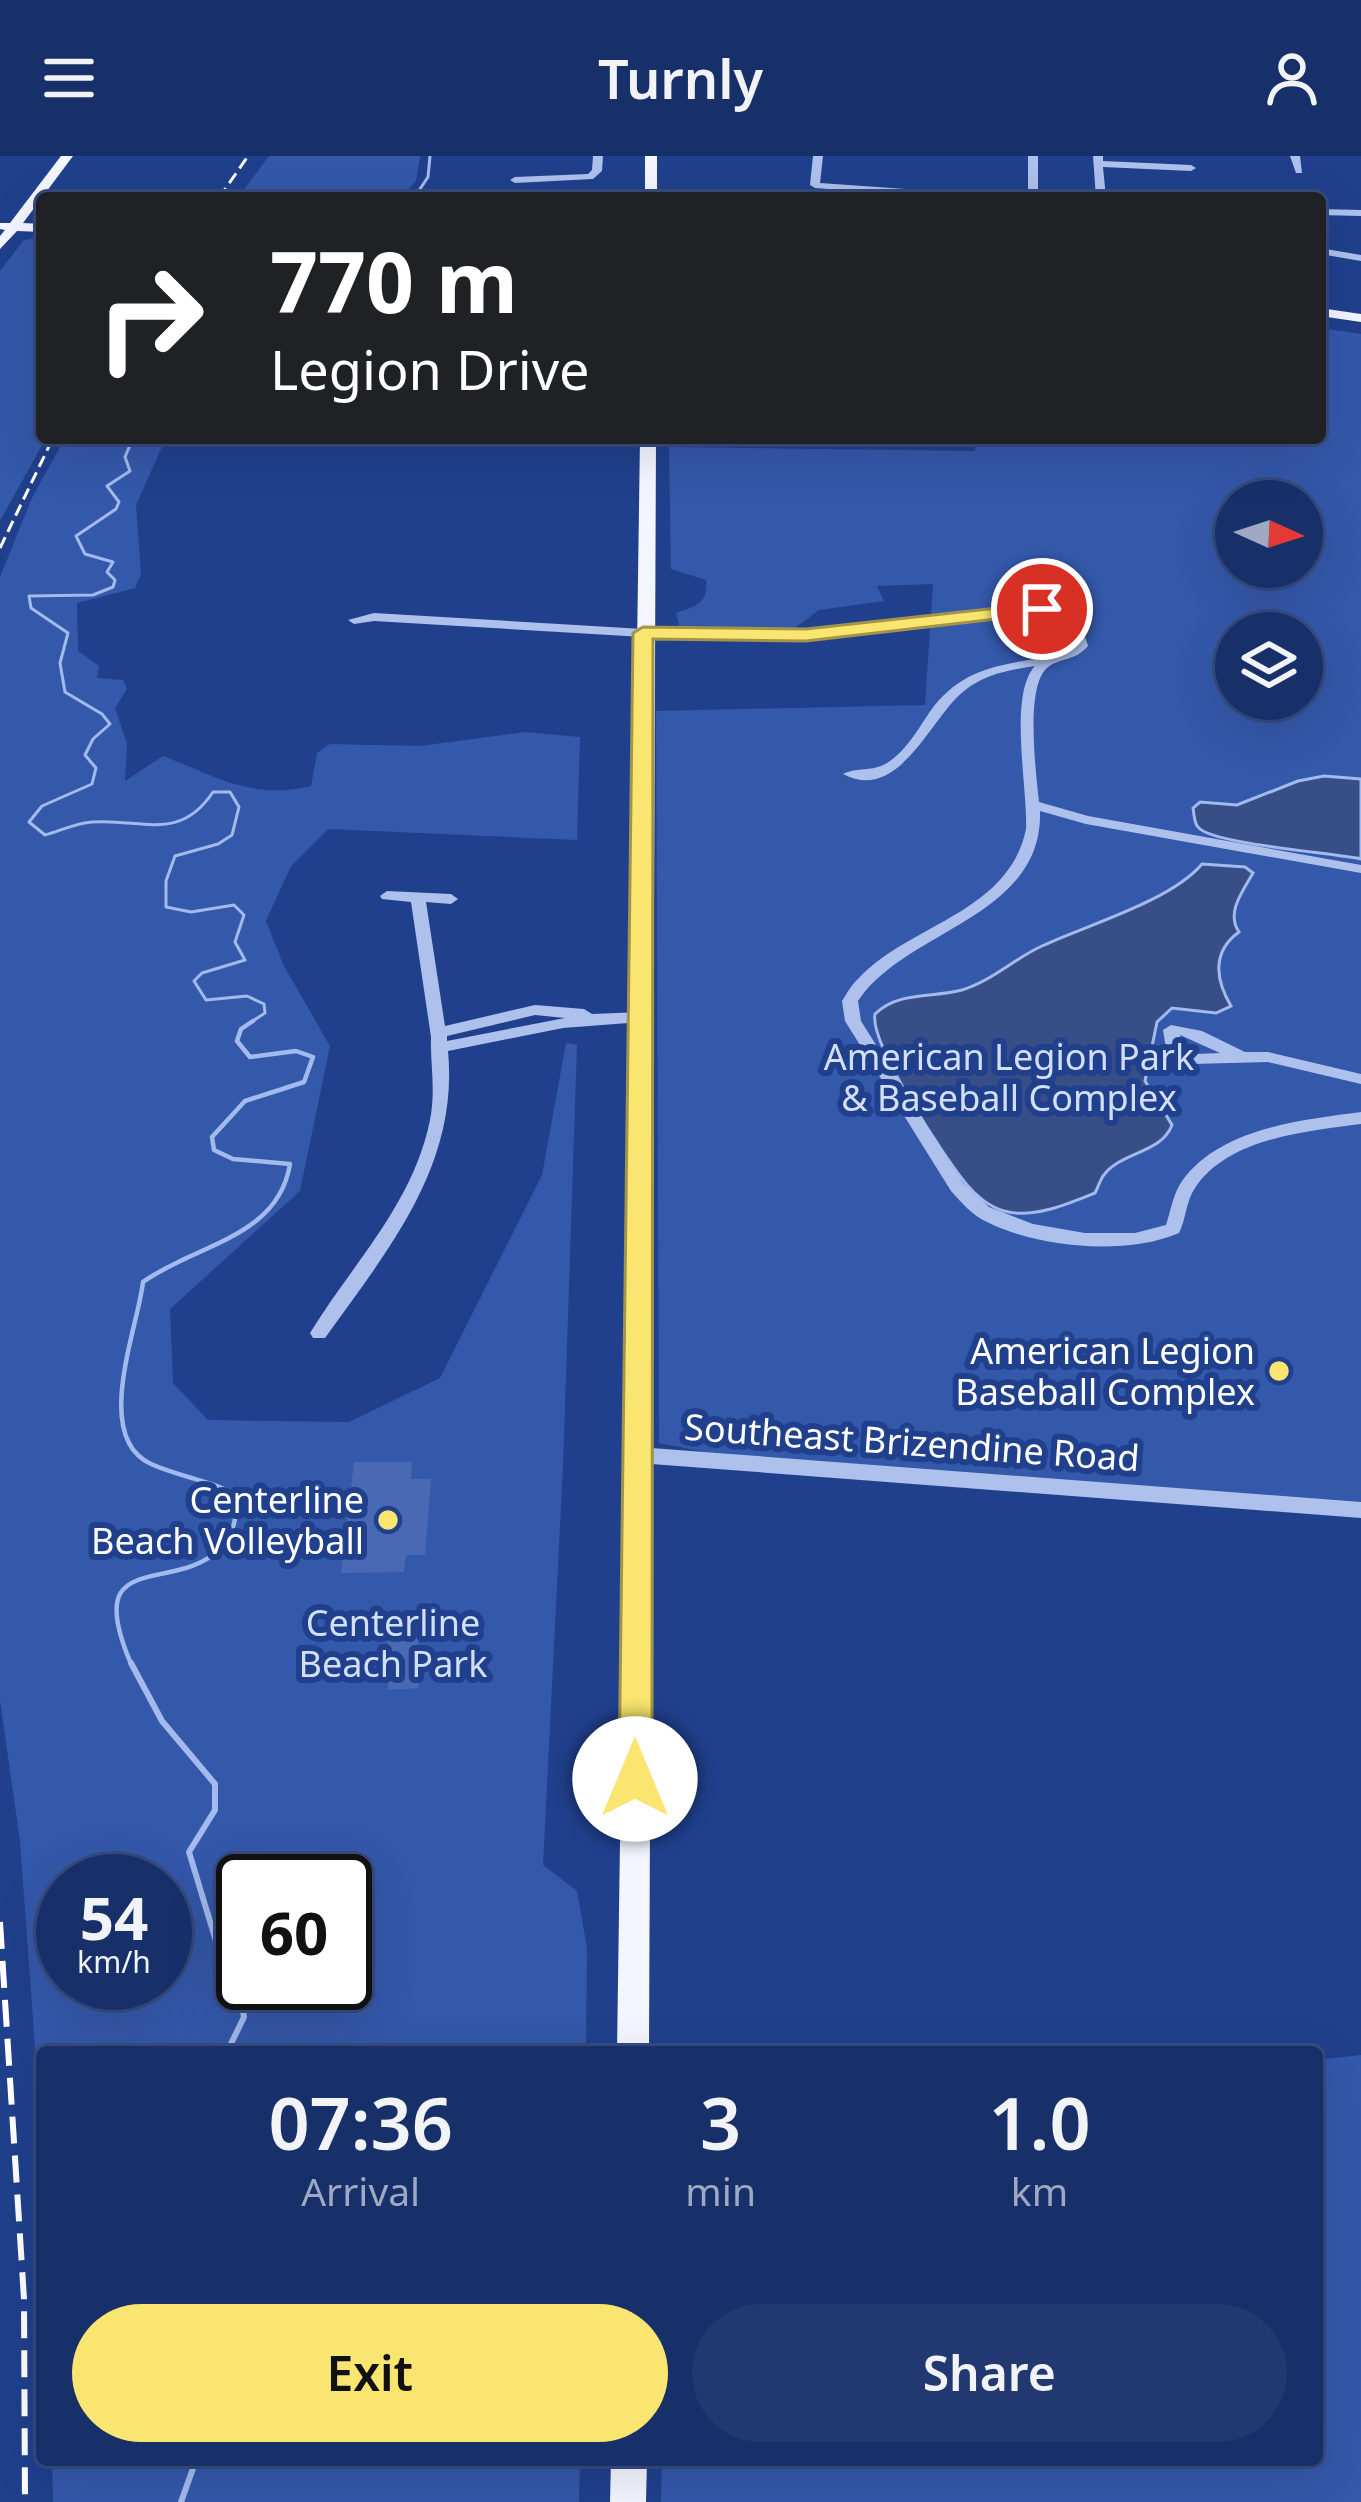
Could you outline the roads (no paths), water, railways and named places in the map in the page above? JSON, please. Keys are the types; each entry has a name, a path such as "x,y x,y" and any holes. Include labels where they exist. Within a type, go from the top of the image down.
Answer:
{"main road":[{"path":"0,245 4,227 67,156"},
{"path":"651,156 651,192"},
{"path":"4,227 36,228"},
{"path":"1326,313 1361,318"},
{"path":"1326,324 1361,328"},
{"path":"633,2046 648,444"},
{"path":"628,2502 629,2466"}],"street":[{"path":"515,180 590,177 597,171 598,156"},
{"path":"818,156 815,185 910,192"},
{"path":"1033,156 1033,192"},
{"path":"1295,156 1299,171"},
{"path":"1101,192 1098,160 1191,168"},
{"path":"1326,212 1361,213"},
{"path":"1326,250 1361,258"},
{"path":"354,620 806,635 1042,609 1076,624 1082,646 1073,655 974,677 944,700 900,764 879,776 850,774"},
{"path":"1045,663 1034,671 1030,692 1030,844 1000,890 955,924 868,976 850,1001 853,1021 957,1186 974,1206 1021,1227 1142,1241 1173,1229 1189,1184 1213,1163 1286,1129 1361,1118"},
{"path":"1033,805 1086,820 1361,869"},
{"path":"387,896 451,899"},
{"path":"319,1333 403,1213 428,1161 442,1080 418,898"},
{"path":"436,1041 595,1016 641,1017"},
{"path":"1239,1056 1296,1061 1361,1079"},
{"name":"Southeast Brizendine Road","path":"638,1455 1361,1510"}],"waterway":[{"path":"418,192 428,177 430,156"},
{"path":"130,444 125,457 130,471 107,486 119,502 116,509 76,536 85,554 113,562 107,572 115,580 113,587 93,595 29,596 31,608 68,633 60,663 65,692 110,724 93,739 85,755 96,768 92,784 42,806 29,822 45,835 92,822 173,823 200,808 213,792 230,792 239,807 232,835 218,844 175,856 166,881 166,907 191,912 234,905 244,915 235,942 245,960 202,973 194,981 206,1000 247,996 264,1004 265,1013 248,1024"},
{"path":"132,1666 119,1628 117,1603 124,1588 202,1562 226,1542 235,1517 238,1496 151,1464 134,1450 124,1431 121,1407 143,1282 252,1224 282,1189 290,1164 233,1159 214,1150 212,1137 245,1101 304,1082 313,1057 296,1051 250,1057 237,1041 241,1029 253,1021"},
{"path":"131,1663 162,1721 215,1784 215,1810 189,1852 222,1961 238,1984 244,2017 230,2046"},
{"path":"181,2502 194,2466"}],"railway":[{"path":"223,192 248,156"},
{"path":"0,548 50,444"},
{"path":"0,1922 24,2299 25,2502"}],"place":[{"name":"American Legion Baseball Complex","path":"1279,1371"},
{"name":"Centerline Beach Volleyball","path":"388,1520"}],"park label":[{"name":"American Legion Park & Baseball Complex","path":"1009,1076"},
{"name":"Centerline Beach Park","path":"393,1642"}]}
